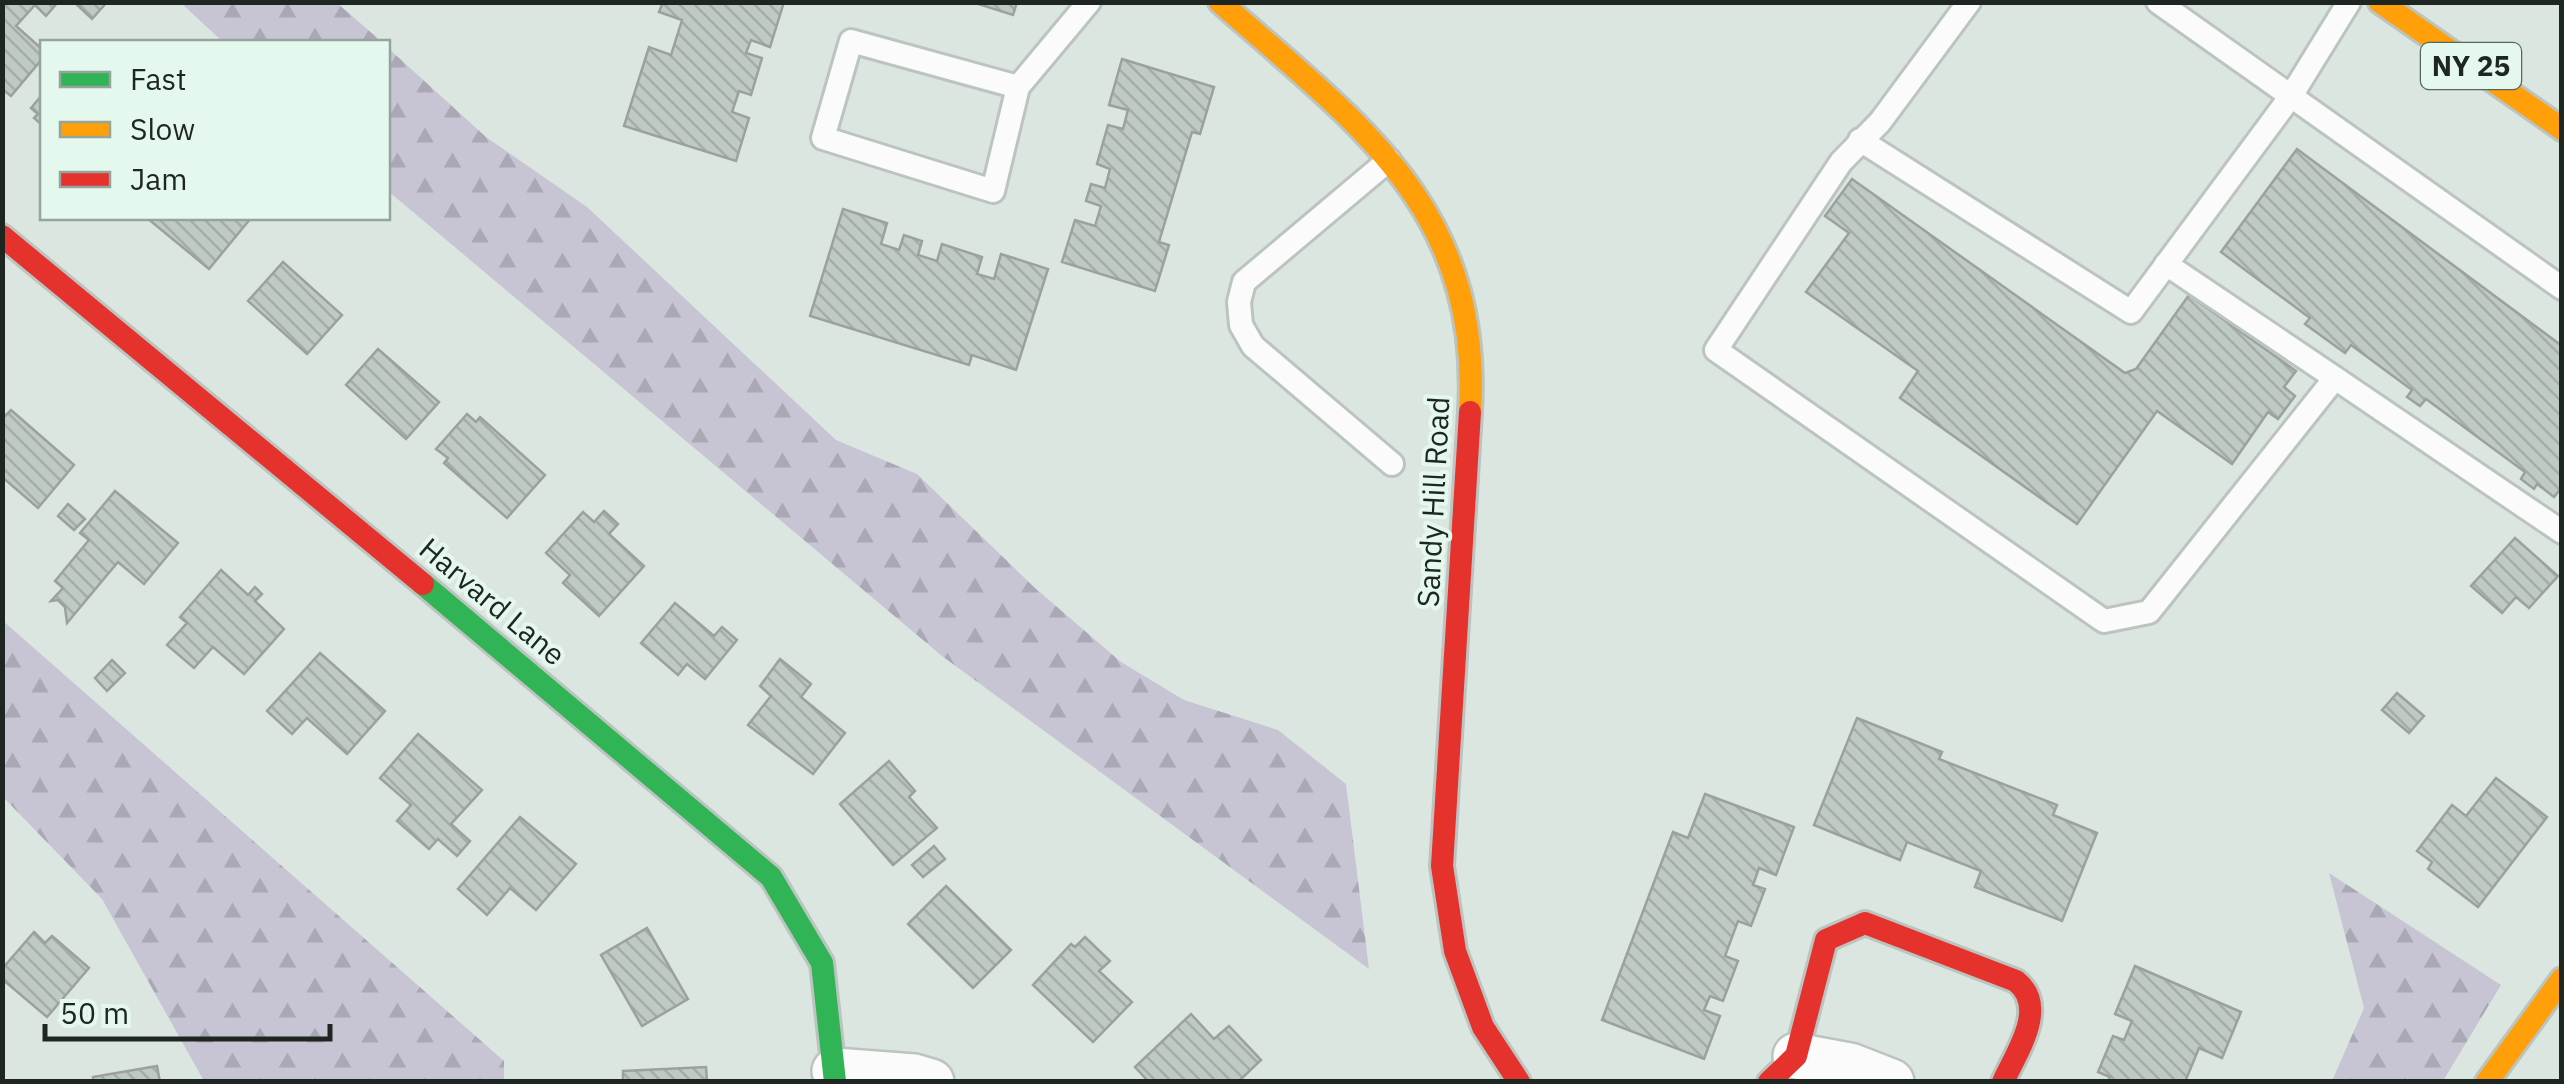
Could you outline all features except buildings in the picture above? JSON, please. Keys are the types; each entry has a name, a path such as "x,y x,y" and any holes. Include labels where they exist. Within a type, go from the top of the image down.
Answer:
{"street":[{"name":"Sandy Hill Road","path":"1220,2 1364,132 1389,160 1413,190 1450,256 1461,292 1473,362 1442,866 1461,966 1482,1027 1519,1082"},
{"name":"NY 25","path":"2380,2 2554,124"},
{"name":"Harvard Lane","path":"2,236 771,877 822,964 835,1076"},
{"path":"1891,1082 1850,1066 1783,1069 1826,940 1865,923 2016,981 2025,988 2032,1018 2004,1082"},
{"path":"2487,1082 2562,979"},
{"path":"835,1076 914,1076 931,1082"}],"lane":[{"path":"1018,88 851,41 823,138 993,191 1018,88 1090,2"},
{"path":"1969,2 1880,122 1842,162 1716,350 2104,621 2150,612 2335,378"},
{"path":"2158,2 2562,288"},
{"path":"1860,140 2131,312 2291,96 2349,2"},
{"path":"2554,124 2562,97"},
{"path":"1389,160 1264,262 1244,282 1240,302 1241,326 1253,346 1392,464"},
{"path":"2166,264 2562,532"}],"green space":[{"path":"181,3 337,3 380,40 221,40"},
{"path":"390,50 486,137 587,207 836,440 917,474 1035,588 1121,662 1184,700 1278,730 1346,784 1369,969 942,656 390,193"},
{"path":"2,620 504,1061 504,1081 204,1081 102,899 3,797"},
{"path":"2329,873 2501,985 2443,1081 2332,1081 2364,1008"}],"traffic: fast":[{"path":"423,584 771,877 822,963 835,1082"}],"traffic: slow":[{"path":"1220,2 1363,132 1401,176 1433,225 1455,279 1468,341 1470,412"},
{"path":"2380,2 2562,129"},
{"path":"2487,1082 2562,979"}],"traffic: jam":[{"path":"2,236 423,584"},
{"path":"1470,412 1442,866 1455,951 1483,1027 1519,1082"},
{"path":"1769,1082 1796,1056 1826,940 1865,923 2016,981 2030,1004 2030,1017 2003,1082"}]}
